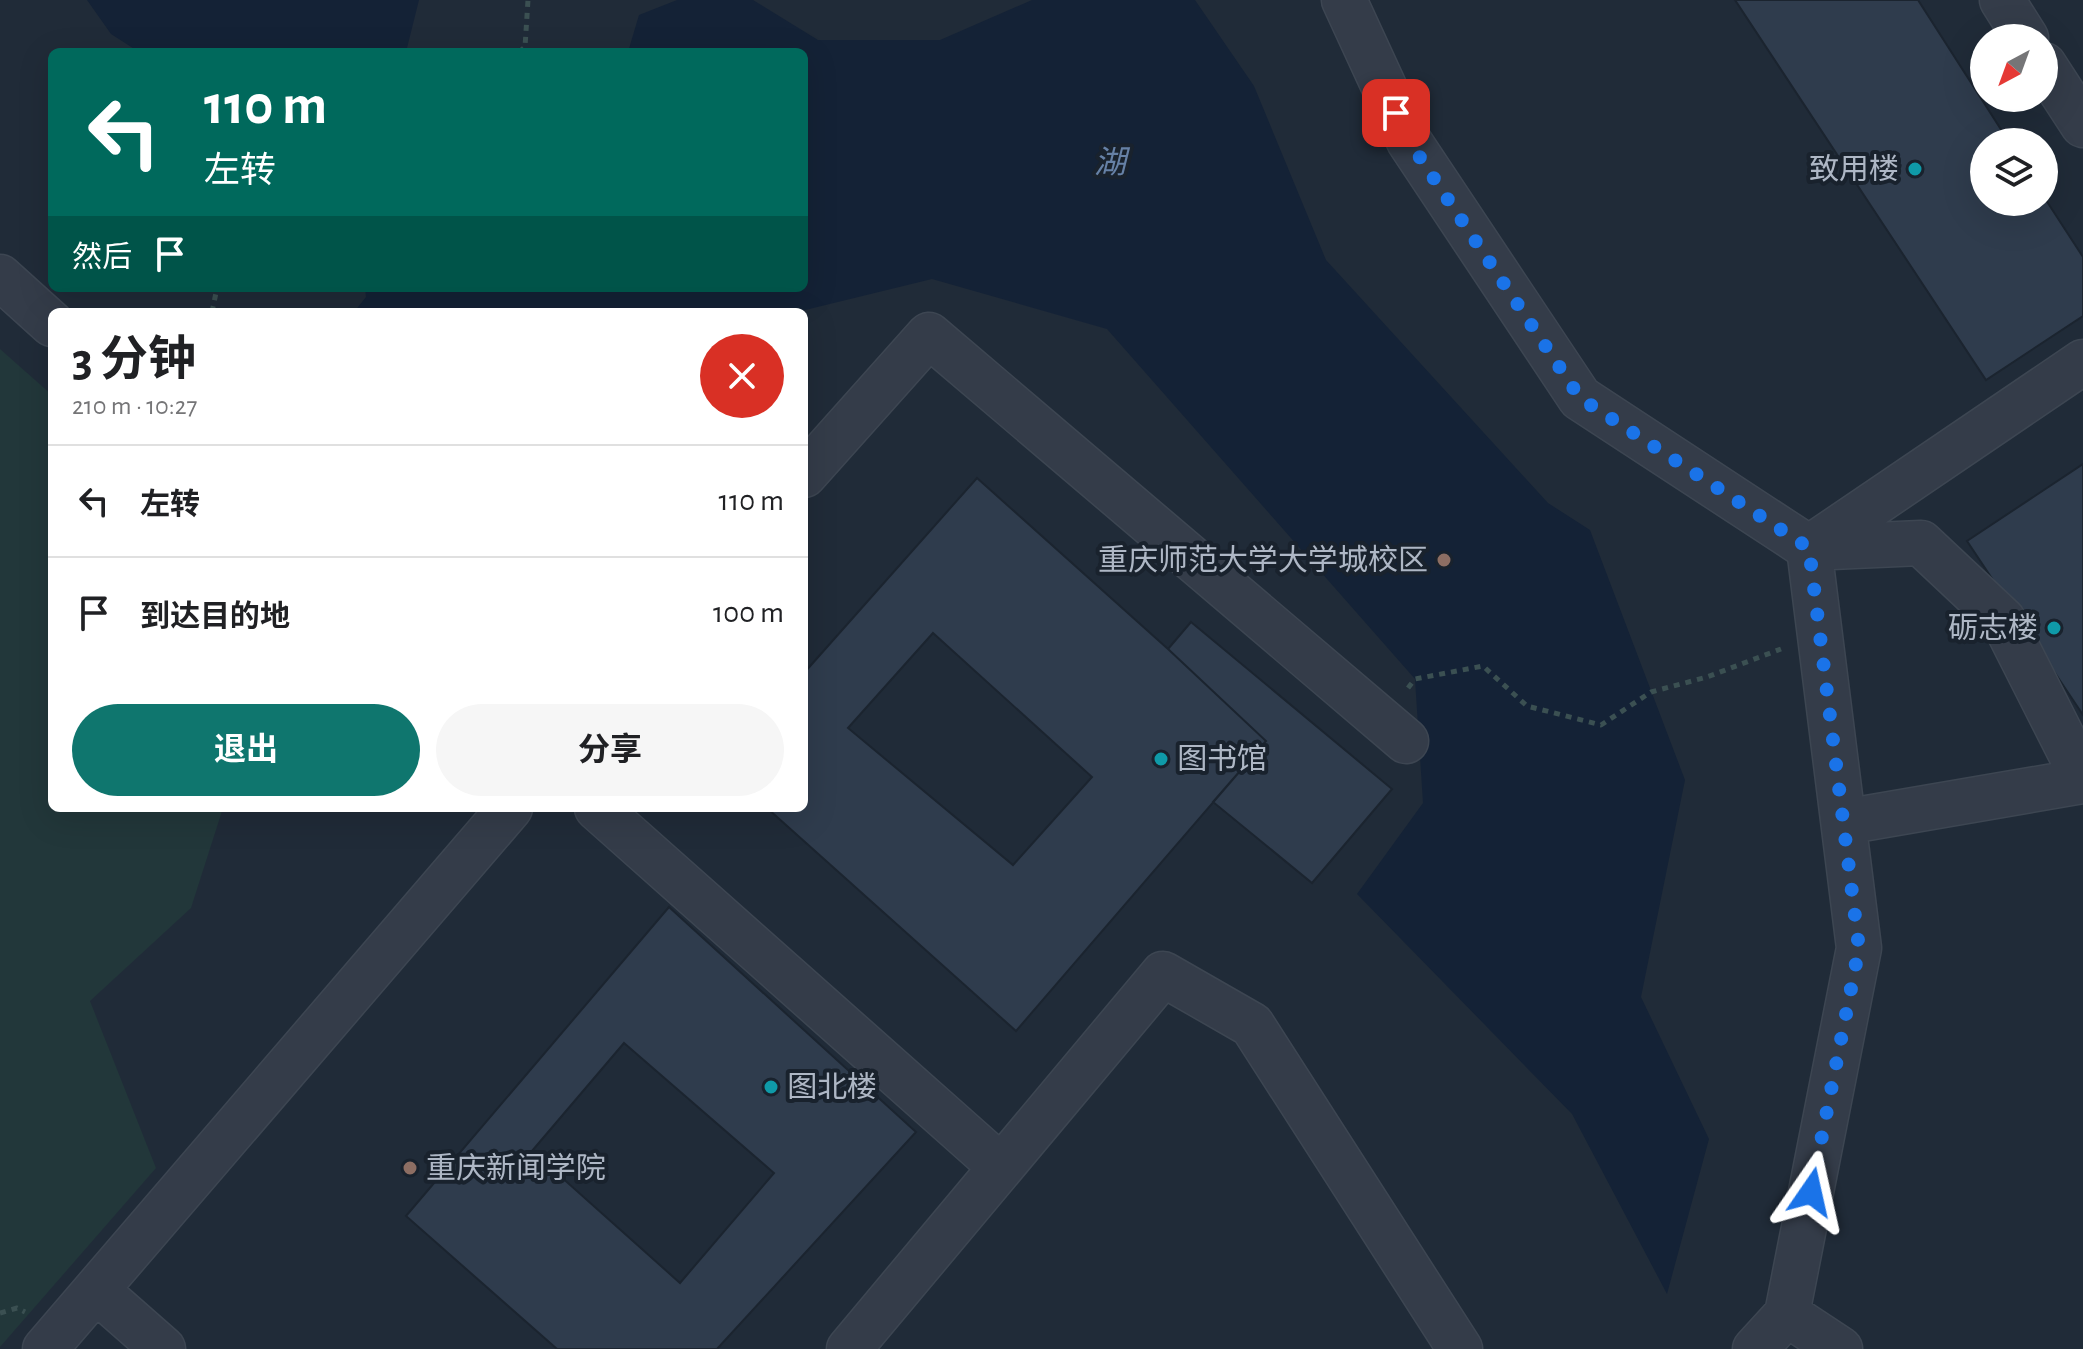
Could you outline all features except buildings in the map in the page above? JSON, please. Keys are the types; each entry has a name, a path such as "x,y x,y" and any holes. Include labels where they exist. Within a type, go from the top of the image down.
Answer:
{"street":[{"path":"1344,0 1409,141 1580,398 1809,548 1921,543 2003,620 2083,780 1844,822"},
{"path":"2002,0 2017,24"},
{"path":"2058,87 2083,125"},
{"path":"0,277 48,320"},
{"path":"808,471 929,335 1406,741"},
{"path":"1809,548 2083,362"},
{"path":"1755,1349 1787,1314 1859,948 1809,548"},
{"path":"45,1349 507,812"},
{"path":"602,812 1001,1167"},
{"path":"849,1349 1163,974 1252,1025 1460,1349"},
{"path":"96,1290 163,1349"},
{"path":"1787,1314 1840,1349"}],"path":[{"path":"524,48 528,0"},
{"path":"1415,679 1483,666 1527,706 1601,725 1651,692 1707,677 1780,651 1784,636"}],"green space":[{"path":"0,349 48,391 48,812 222,812 191,908 90,1001 156,1168 0,1347"}],"water":[{"path":"87,0 419,0 407,48 133,48 111,34"},
{"name":"湖","path":"677,0 753,0 818,40 940,40 1032,0 1195,0 1254,86 1326,260 1548,503 1590,530 1685,780 1641,997 1709,1139 1667,1294 1572,1114 1357,894 1423,803 1415,679 1107,329 932,279 808,309 357,308 366,297 365,292 808,292 808,48 629,48 639,15"}],"place":[{"name":"致用楼","path":"1915,169"},
{"name":"重庆师范大学大学城校区","path":"1444,560"},
{"name":"砺志楼","path":"2054,628"},
{"name":"图书馆","path":"1161,759"},
{"name":"图北楼","path":"771,1087"},
{"name":"重庆新闻学院","path":"410,1168"}],"route":[{"path":"1396,113 1409,141 1580,398 1809,548 1859,948 1811,1192"}]}
